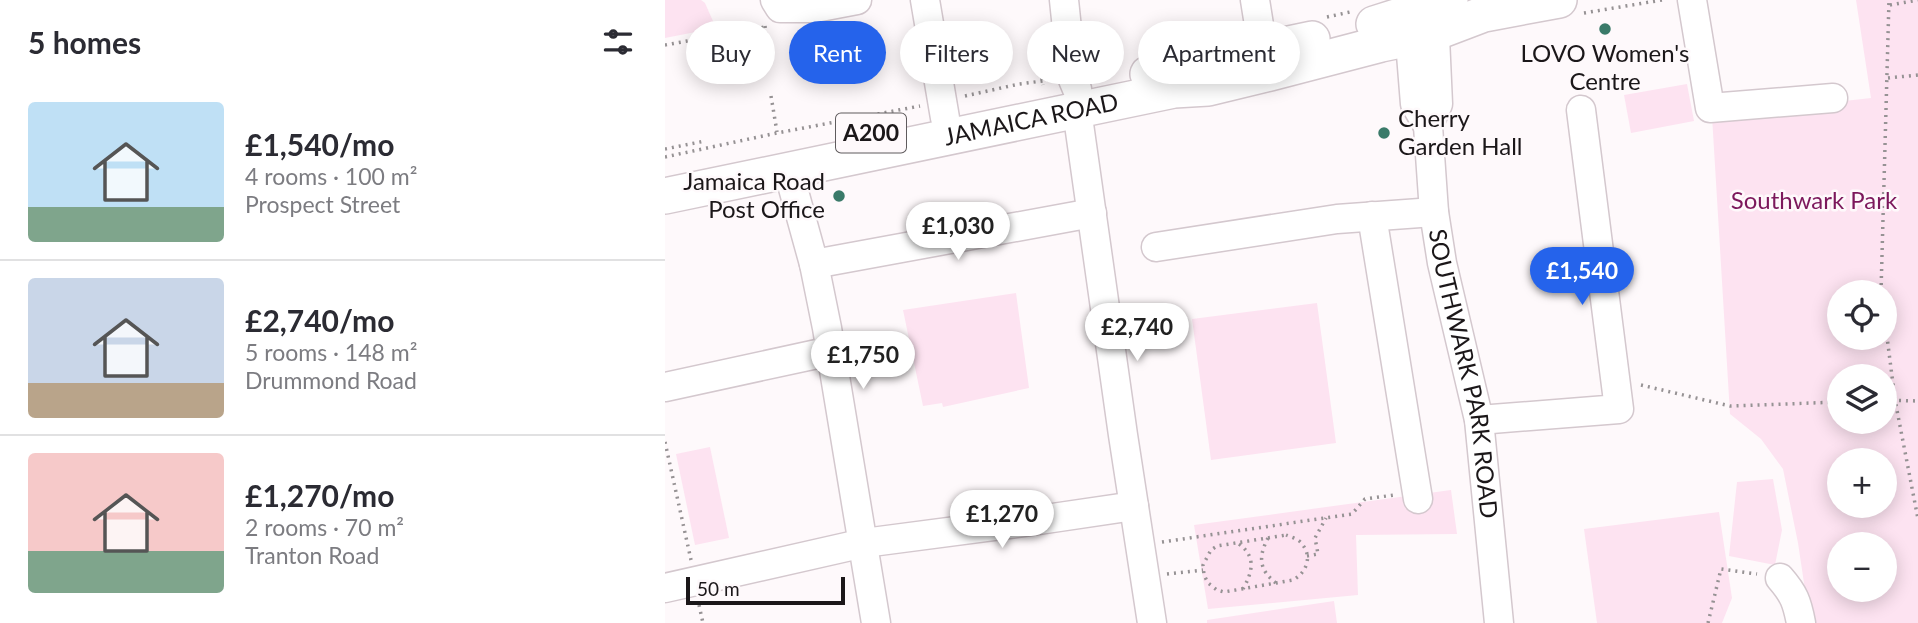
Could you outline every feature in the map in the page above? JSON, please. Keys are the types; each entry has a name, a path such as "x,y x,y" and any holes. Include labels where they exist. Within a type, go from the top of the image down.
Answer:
{"main road":[{"name":"JAMAICA ROAD","path":"1300,42 1425,13 1484,15 1559,0"},
{"name":"JAMAICA ROAD","path":"677,158 945,118 1019,104 1067,86 1174,90 1208,88 1425,13"},
{"name":"JAMAICA ROAD","path":"665,197 787,170 1067,86 1138,73"}],"street":[{"path":"773,12 857,0"},
{"path":"925,0 945,118"},
{"path":"1063,0 1067,86 1092,213 1152,623"},
{"path":"1255,0 1258,21"},
{"path":"1692,0 1710,108 1833,97"},
{"name":"SOUTHWARK PARK ROAD","path":"1425,13 1438,104 1428,126 1434,212 1442,263 1479,420 1499,623"},
{"path":"1479,420 1619,409 1581,110"},
{"path":"787,170 814,264 876,623"},
{"path":"1156,247 1337,219 1434,212"},
{"path":"814,264 1092,213"},
{"path":"1372,216 1417,495"},
{"path":"665,387 831,351"},
{"path":"665,587 864,543 1134,506"},
{"path":"1780,578 1791,591 1801,623"}],"path":[{"path":"1881,280 1890,3 1918,0"},
{"path":"665,45 773,12"},
{"path":"1888,78 1918,75"},
{"path":"1064,84 1067,86"},
{"path":"771,96 777,133"},
{"path":"665,149 677,158 705,141"},
{"path":"1616,379 1730,406 1827,402"},
{"path":"1897,400 1918,401"},
{"path":"1897,410 1918,519"},
{"path":"665,442 691,555 693,582"},
{"path":"1141,545 1352,514 1365,499 1417,495"},
{"path":"1307,556 1318,555 1315,538 1326,518"},
{"path":"1286,535 1302,544 1307,556 1302,575 1293,580 1224,592 1208,583 1203,570 1211,550 1217,546 1268,538 1286,535"},
{"path":"1268,538 1261,555 1263,569 1276,583"},
{"path":"1238,543 1249,556 1252,570 1243,589"},
{"path":"1708,623 1721,569 1780,578"},
{"path":"1146,577 1203,570"}],"green space":[{"path":"665,0 701,0 705,3 713,21 686,21 686,34 665,38"},
{"name":"Southwark Park","path":"1856,0 1918,0 1918,623 1810,623 1783,469 1761,439 1730,414 1712,116 1871,98"},
{"path":"1687,84 1694,121 1631,133 1624,95"},
{"path":"1016,293 1029,388 943,407 942,403 923,406 903,310"},
{"path":"1317,303 1336,443 1211,460 1192,319"},
{"path":"710,447 729,538 695,545 676,454"},
{"path":"1773,479 1782,530 1775,565 1729,556 1737,482"},
{"path":"1451,490 1457,534 1356,535 1358,595 1208,609 1194,525"},
{"path":"1719,512 1732,598 1722,623 1597,623 1584,529"},
{"path":"1334,601 1337,623 1207,623 1207,620"}],"place":[{"name":"LOVO Women's Centre","path":"1605,29"},
{"name":"Cherry Garden Hall","path":"1384,133"},
{"name":"Jamaica Road Post Office","path":"839,196"}]}
